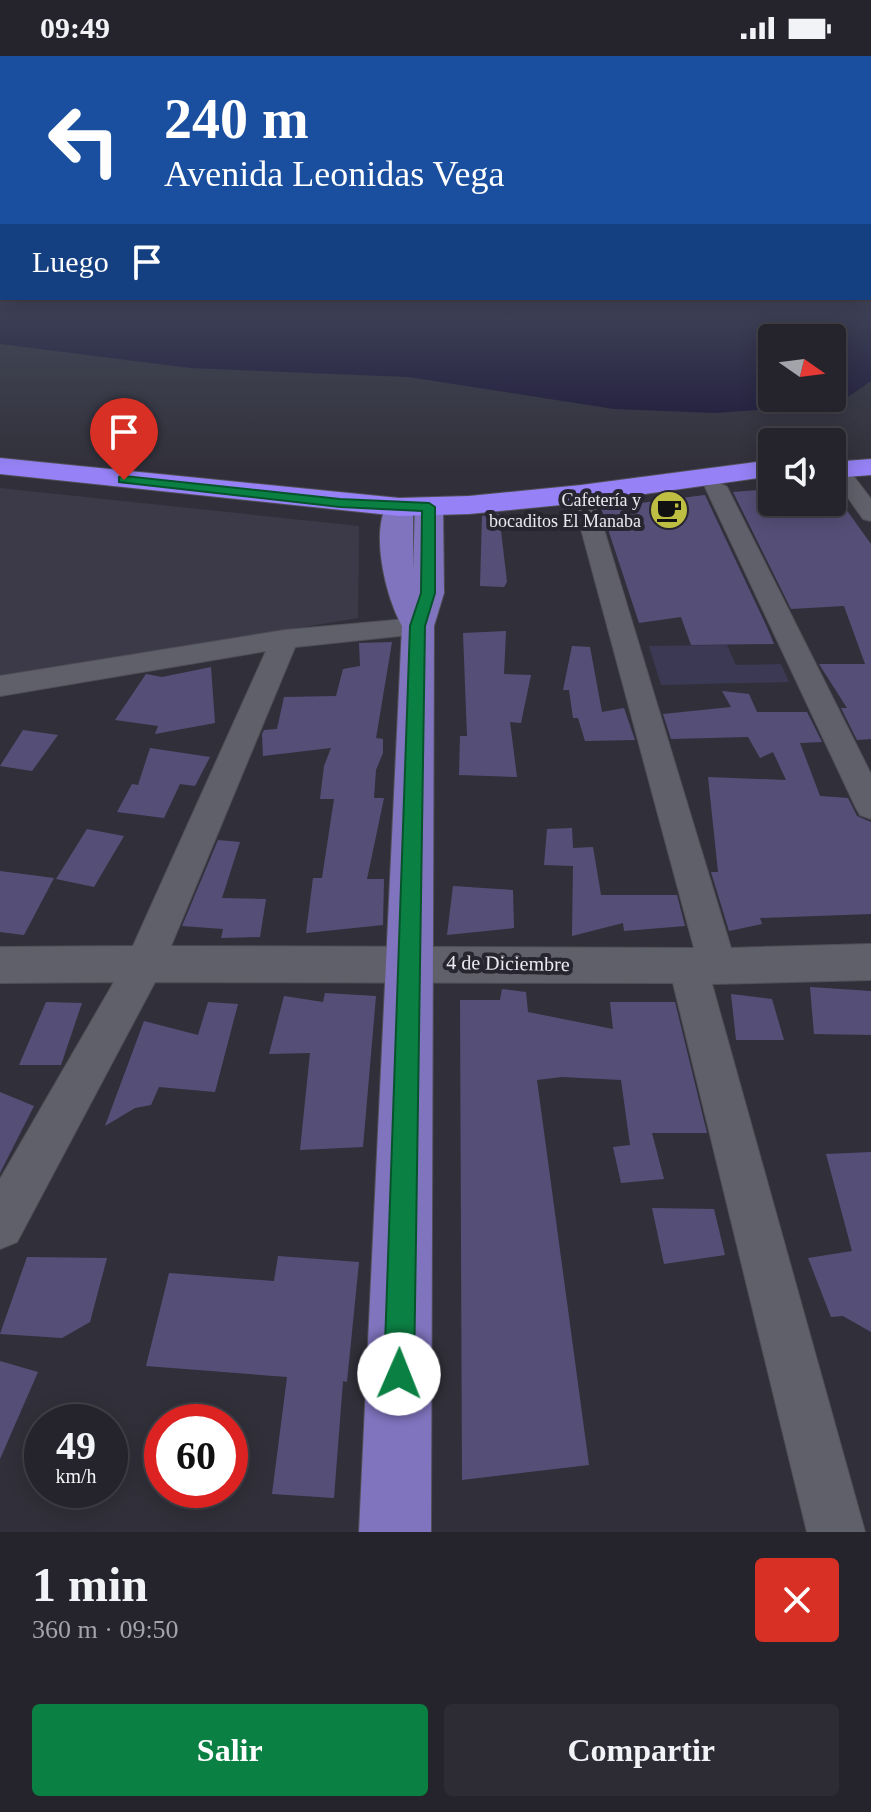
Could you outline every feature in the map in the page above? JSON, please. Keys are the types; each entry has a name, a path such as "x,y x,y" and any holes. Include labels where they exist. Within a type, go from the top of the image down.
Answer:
{"highway":[{"path":"846,463 871,458"},
{"path":"0,466 414,513 758,470"},
{"path":"846,466 871,467"},
{"path":"0,480 414,513 585,503 758,481"}],"main road":[{"path":"395,1532 418,626 398,581 414,513"}],"street":[{"path":"846,481 871,514"},
{"path":"716,487 871,806"},
{"path":"585,503 703,966 836,1532"},
{"path":"1,687 285,639 418,626"},
{"path":"0,1225 144,965 285,639"},
{"name":"4 de Diciembre","path":"0,965 410,962 703,966 871,962"}],"shaded area":[{"path":"0,333 758,333 758,410 715,413 614,409 408,377 190,368 0,344"},
{"path":"846,333 871,333 871,381 846,398"},
{"path":"0,488 359,526 358,618 0,677"},
{"path":"727,645 736,665 781,664 789,682 661,685 649,646"}],"building":[{"path":"758,490 758,516 846,516 846,509 871,544 871,739 857,740 841,708 847,708 819,664 865,664 844,606 791,609 733,492"},
{"path":"705,495 774,644 691,645 681,617 639,623 601,508"},
{"path":"499,514 507,582 504,587 480,586 482,516"},
{"path":"506,631 504,674 531,675 521,723 510,722 517,777 459,775 460,736 467,736 463,633"},
{"path":"392,642 376,738 383,739 383,753 376,770 374,798 384,798 367,879 384,879 383,925 306,933 313,878 322,878 334,799 320,799 324,766 331,748 263,756 262,734 264,730 277,729 284,697 336,696 343,669 360,666 359,643"},
{"path":"572,646 590,647 602,712 624,708 635,740 585,741 578,718 573,718 569,690 563,690"},
{"path":"211,667 215,723 155,734 158,726 115,720 146,674 162,677"},
{"path":"722,691 749,694 757,712 807,712 822,742 800,743 820,796 848,798 857,816 871,822 871,914 760,918 762,924 729,931 711,872 718,872 708,777 786,780 773,752 760,758 748,737 671,739 663,714 731,707"},
{"path":"23,730 58,735 32,771 0,766"},
{"path":"150,748 210,757 195,786 180,784 164,818 117,812 132,784 138,785"},
{"path":"572,828 573,848 593,847 601,895 677,895 685,926 624,931 623,923 572,936 573,866 544,865 547,829"},
{"path":"87,829 124,836 94,887 56,879"},
{"path":"218,840 240,842 222,898 266,899 260,937 221,938 223,929 182,926"},
{"path":"0,871 54,878 24,935 0,932"},
{"path":"453,886 513,890 514,928 447,935"},
{"path":"810,987 871,991 871,1035 814,1034"},
{"path":"502,989 526,992 528,1012 613,1029 610,1002 675,1002 707,1133 652,1133 664,1179 621,1183 613,1147 630,1145 621,1080 562,1077 537,1080 589,1465 462,1480 460,1000 500,1000"},
{"path":"325,993 376,996 363,1147 300,1150 310,1053 269,1054 284,996 323,1002"},
{"path":"731,994 772,999 784,1040 736,1040"},
{"path":"46,1002 82,1003 61,1065 19,1065"},
{"path":"208,1002 238,1004 215,1092 159,1087 151,1105 135,1108 105,1126 144,1021 198,1035"},
{"path":"0,1092 34,1106 0,1173"},
{"path":"871,1152 871,1332 843,1316 831,1317 808,1258 852,1251 826,1154"},
{"path":"652,1208 714,1209 725,1255 664,1264"},
{"path":"278,1256 359,1262 347,1382 343,1381 334,1498 272,1494 287,1377 146,1366 169,1273 274,1281"},
{"path":"27,1257 107,1258 90,1322 62,1338 0,1334"},
{"path":"0,1361 38,1372 0,1459"}],"place":[{"name":"Cafetería y bocaditos El Manaba","path":"669,510"}],"route":[{"path":"124,480 340,503 429,507 431,545 428,593 418,626 399,1374"}]}
